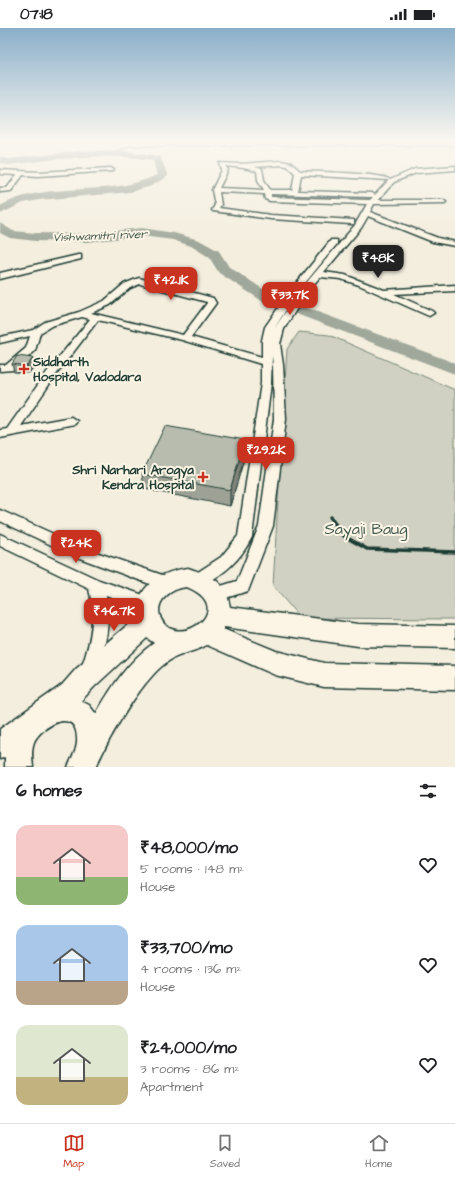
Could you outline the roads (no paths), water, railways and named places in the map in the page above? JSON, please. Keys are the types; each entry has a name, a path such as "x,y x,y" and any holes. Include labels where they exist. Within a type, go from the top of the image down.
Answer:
{"highway":[{"path":"0,746 71,694 150,612 157,590 166,583 176,578 188,577 200,579 209,585 210,621"},
{"path":"150,612 155,629 168,639 185,642 210,621"},
{"path":"210,621 275,663 324,675 455,678"},
{"path":"85,761 105,721 144,666 164,650 210,621 358,635 455,637"},
{"path":"20,767 17,757 19,744 25,731 40,716 57,709 69,709 79,713 86,720 90,730 91,742 85,761"}],"street":[{"path":"0,190 10,190 20,174"},
{"path":"223,174 215,190 218,205 215,210 224,212 351,222"},
{"path":"260,174 261,180 268,191 267,198 270,199 443,202"},
{"path":"295,192 298,174"},
{"path":"331,174 365,176 387,179"},
{"path":"200,579 225,563 237,552 245,537 266,383 267,340 293,293 387,179 393,174"},
{"path":"210,621 243,586 266,526 280,419 278,365 274,328 367,213 370,200 392,182 404,174"},
{"path":"215,190 295,192 370,200"},
{"path":"367,213 436,240 455,244"},
{"path":"0,276 78,257"},
{"path":"319,274 351,279 430,313"},
{"path":"0,340 36,332 48,324 82,314 107,303 127,286 142,281 210,300 212,303 185,338"},
{"path":"382,292 455,288"},
{"path":"82,314 185,338 267,362"},
{"path":"5,433 95,318"},
{"path":"0,368 9,368 31,349 36,332"},
{"path":"5,433 71,421"},
{"path":"1,517 82,553 166,583"},
{"path":"0,540 150,612"},
{"path":"85,678 95,652 100,631 101,614 95,585"}],"waterway":[{"name":"Vishwamitri river","path":"0,211 19,201 39,196 112,191 130,188 147,184 163,176 162,174"},
{"name":"Vishwamitri river","path":"0,227 10,234 36,237 87,238 142,232 174,237 195,243 214,254 224,270 267,298 455,369"}],"railway":[{"path":"330,517 344,536 367,549 455,552"}],"place":[{"name":"Siddharth Hospital, Vadodara","path":"24,369"},
{"name":"Shri Narhari Arogya Kendra Hospital","path":"203,477"}],"park label":[{"name":"Sayaji Baug","path":"366,529"}]}
